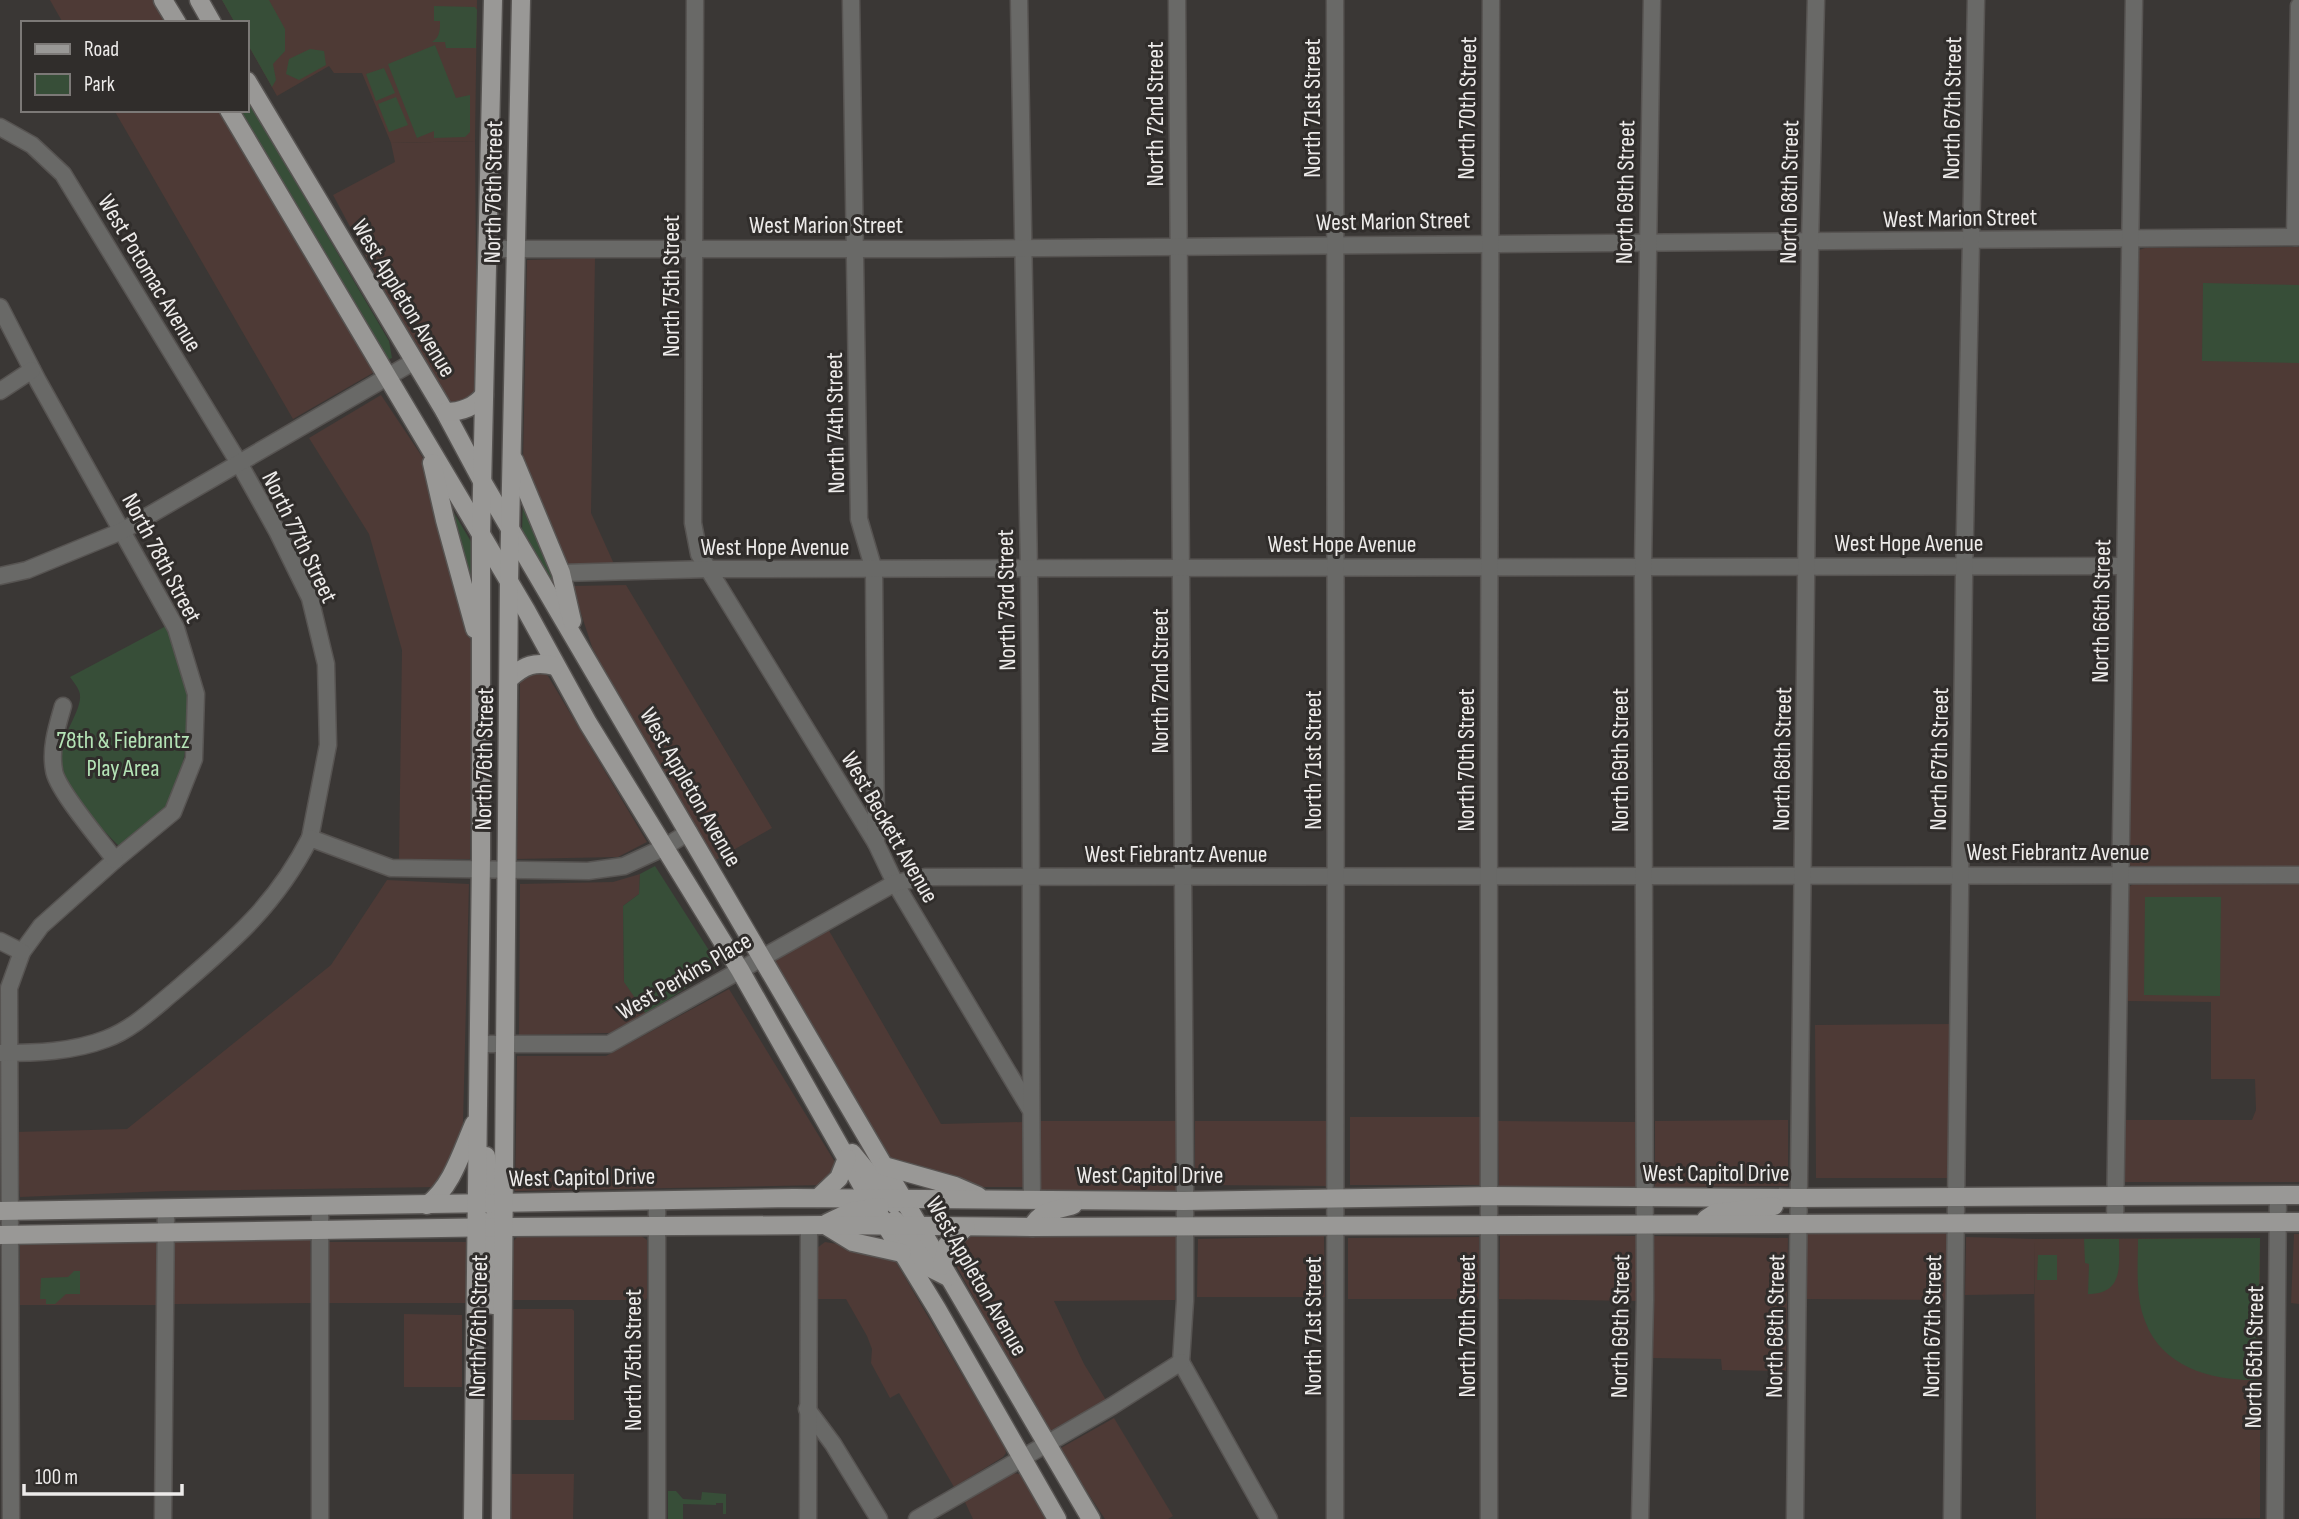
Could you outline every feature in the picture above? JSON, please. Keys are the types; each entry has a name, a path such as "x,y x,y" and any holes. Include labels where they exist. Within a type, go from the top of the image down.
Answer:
{"main road":[{"path":"163,0 176,21"},
{"path":"199,0 211,21"},
{"name":"North 76th Street","path":"477,1123 481,869 481,534 494,0"},
{"name":"North 76th Street","path":"473,1519 490,1203 504,1044 509,582 522,0"},
{"name":"West Appleton Avenue","path":"248,83 445,412 482,481 511,526 884,1166 902,1253 1057,1519"},
{"path":"230,112 481,534 555,666 663,848 740,970 842,1151 839,1178 818,1198"},
{"path":"445,412 467,409 484,395"},
{"path":"428,444 445,520 481,649"},
{"path":"513,457 561,573 576,638"},
{"path":"509,679 531,663 555,666"},
{"path":"477,1123 484,1146 490,1203"},
{"path":"427,1205 438,1197 448,1182 477,1123"},
{"path":"842,1151 857,1156 894,1212"},
{"path":"884,1166 955,1186 979,1199"},
{"name":"West Capitol Drive","path":"894,1212 979,1199 1032,1198 1336,1200 1491,1196 1798,1198 2299,1195"},
{"path":"1799,1224 1809,1214 1832,1207 1862,1204 1875,1196"},
{"name":"West Capitol Drive","path":"6,1211 818,1198 965,1227 2299,1222"},
{"path":"991,1227 1019,1212 1032,1198"},
{"path":"1702,1225 1708,1216 1715,1213 1763,1208 1798,1198"},
{"path":"1032,1227 1043,1213 1090,1199"},
{"path":"722,1225 744,1210 748,1200"},
{"name":"North 76th Street","path":"490,1203 489,1227 502,1331 501,1519"},
{"path":"816,1225 852,1211 894,1212"},
{"name":"West Appleton Avenue","path":"894,1212 945,1271 1091,1519"},
{"path":"816,1225 853,1242 902,1253"},
{"name":"West Capitol Drive","path":"6,1235 320,1229 816,1225"},
{"path":"945,1271 947,1245 965,1227"}],"street":[{"name":"North 75th Street","path":"695,0 693,523 699,554 709,569"},
{"name":"North 74th Street","path":"851,0 859,519 874,570 876,843"},
{"name":"North 73rd Street","path":"1019,0 1029,569 1032,1198"},
{"name":"North 72nd Street","path":"1177,0 1185,1227 1185,1301 1181,1362"},
{"name":"North 71st Street","path":"1335,0 1335,1519"},
{"name":"North 70th Street","path":"1489,1519 1491,1196 1488,566 1491,0"},
{"name":"North 69th Street","path":"1640,1519 1645,1300 1643,566 1652,0"},
{"name":"North 68th Street","path":"1796,1519 1810,243 1816,0"},
{"name":"North 67th Street","path":"1952,1519 1976,0"},
{"name":"North 66th Street","path":"2115,1222 2134,0"},
{"path":"2297,237 2299,6"},
{"name":"West Potomac Avenue","path":"0,127 32,145 63,174 239,463"},
{"name":"West Marion Street","path":"487,249 1810,243 2297,237"},
{"name":"North 78th Street","path":"0,307 32,370 176,628 196,694 194,759 173,812 41,926 22,952 9,988 4,1053 11,1519"},
{"path":"0,576 27,570 122,531 413,362"},
{"path":"0,391 32,370"},
{"name":"North 77th Street","path":"239,463 310,598 326,664 328,745 310,838"},
{"name":"West Hope Avenue","path":"561,573 709,569 2124,566"},
{"name":"West Beckett Avenue","path":"709,569 876,843 894,883 1030,1109"},
{"path":"63,706 54,737 54,773 75,808 115,860"},
{"path":"4,1053 62,1050 82,1046 105,1039 133,1025 255,919 286,880 310,838 391,868 588,871 624,866 663,848 689,832"},
{"name":"West Fiebrantz Avenue","path":"894,883 925,877 1031,876 2299,875"},
{"name":"West Perkins Place","path":"479,1044 610,1044 894,883"},
{"path":"0,941 22,952"},
{"name":"North 65th Street","path":"2275,1519 2278,1195"},
{"name":"North 75th Street","path":"657,1200 657,1519"},
{"path":"320,1206 320,1519"},
{"path":"163,1519 166,1209"},
{"path":"808,1519 807,1409 816,1225"},
{"path":"917,1519 1112,1406 1181,1362 1269,1519"},
{"path":"807,1409 833,1444 879,1519"}],"shaded area":[{"path":"50,0 163,0 176,21 62,21"},
{"path":"222,0 477,0 475,141 391,143 362,73 334,73 329,66 277,96 248,45 248,21 234,21"},
{"path":"115,112 229,112 378,370 293,419"},
{"path":"475,141 477,385 471,401 454,405 443,400 333,195 395,162 391,143"},
{"path":"2299,247 2299,866 2132,867 2128,863 2139,250"},
{"path":"595,258 591,513 614,564 564,565 523,461 527,260"},
{"path":"381,395 425,461 472,646 470,859 399,859 402,650 369,534 309,438"},
{"path":"626,585 772,828 714,861 633,726 592,647 572,586"},
{"path":"537,669 548,676 647,842 618,857 517,859 520,681 525,673"},
{"path":"640,874 639,894 623,906 624,981 646,1014 610,1033 519,1035 520,884 613,882"},
{"path":"387,880 469,884 463,1124 438,1187 167,1191 20,1197 15,1132 127,1129 331,965"},
{"path":"2299,882 2299,1110 2256,1110 2255,1079 2211,1079 2211,1002 2127,1001 2127,888 2135,883"},
{"path":"828,929 941,1124 1023,1122 1023,1187 976,1187 894,1165 774,961"},
{"path":"729,989 838,1167 825,1185 515,1191 517,1056 606,1056"},
{"path":"1949,1024 1949,1178 1816,1178 1815,1025"},
{"path":"2256,1110 2299,1110 2299,1182 2123,1182 2123,1120 2252,1120"},
{"path":"1350,1117 1480,1117 1480,1185 1350,1185"},
{"path":"1788,1120 1788,1186 1655,1187 1655,1121"},
{"path":"1039,1121 1176,1121 1176,1192 1038,1190"},
{"path":"1195,1121 1328,1121 1328,1186 1195,1185"},
{"path":"1498,1121 1635,1122 1637,1187 1499,1186"},
{"path":"1803,1229 1949,1229 1949,1300 1803,1299"},
{"path":"967,1233 1176,1234 1175,1300 1054,1301 1084,1364 1106,1400 1048,1432 953,1260 960,1239"},
{"path":"1500,1234 1638,1236 1638,1301 1499,1299"},
{"path":"2294,1234 2299,1234 2299,1304 2291,1303"},
{"path":"640,1235 647,1240 645,1300 511,1300 512,1243 517,1237"},
{"path":"1324,1236 1325,1297 1197,1297 1198,1239"},
{"path":"1653,1236 1788,1238 1786,1371 1722,1370 1721,1359 1651,1358"},
{"path":"1479,1237 1479,1299 1348,1299 1348,1238"},
{"path":"1966,1237 2034,1239 2034,1294 1965,1295"},
{"path":"2260,1238 2260,1518 2036,1519 2034,1239"},
{"path":"310,1239 312,1303 174,1304 174,1240"},
{"path":"329,1242 468,1242 468,1303 329,1303"},
{"path":"825,1242 887,1252 893,1257 1005,1448 1003,1457 954,1487 899,1393 890,1398 871,1363 872,1349 867,1336 846,1299 817,1299 817,1248"},
{"path":"156,1243 156,1305 20,1305 20,1244"},
{"path":"513,1309 574,1311 574,1420 510,1420"},
{"path":"404,1314 462,1315 462,1387 404,1387"},
{"path":"1114,1418 1173,1516 1168,1519 1105,1519 1059,1449"},
{"path":"1011,1473 1020,1474 1046,1519 973,1519 964,1500"},
{"path":"510,1474 574,1474 573,1519 509,1519"}],"green space":[{"path":"222,0 269,0 285,29 285,51 273,64 276,80 272,87 248,45 248,21 234,21"},
{"path":"434,6 475,7 476,48 446,48 445,42 432,42 438,36 440,27 440,21 434,21"},
{"path":"435,45 456,98 470,95 470,132 465,137 434,138 434,131 417,138 388,64"},
{"path":"310,49 324,51 326,65 299,80 286,74 289,59"},
{"path":"384,68 395,93 376,101 366,74"},
{"path":"396,97 408,125 389,132 378,104"},
{"path":"248,101 389,341 392,358 387,360 241,112 248,112"},
{"path":"2203,283 2299,285 2299,363 2202,361"},
{"path":"523,495 560,596 522,533"},
{"path":"444,496 473,545 472,601"},
{"name":"78th & Fiebrantz Play Area","path":"166,626 180,660 187,688 188,727 182,767 168,802 145,829 121,848 85,810 65,776 62,753 80,698 70,677"},
{"path":"655,866 719,966 646,1014 624,982 623,906 639,894 640,874"},
{"path":"2145,897 2221,897 2220,996 2144,995"},
{"path":"2260,1238 2258,1380 2224,1378 2176,1361 2153,1337 2145,1321 2138,1280 2138,1239"},
{"path":"2084,1239 2119,1239 2117,1276 2108,1289 2100,1293 2088,1294 2089,1264 2085,1263"},
{"path":"2038,1255 2057,1255 2057,1280 2037,1280"},
{"path":"74,1271 80,1271 80,1294 66,1294 55,1304 46,1304 46,1299 40,1299 41,1278 68,1277"},
{"path":"668,1491 676,1491 683,1499 701,1500 702,1492 726,1494 726,1514 723,1514 723,1503 683,1504 683,1519 668,1519"}]}
